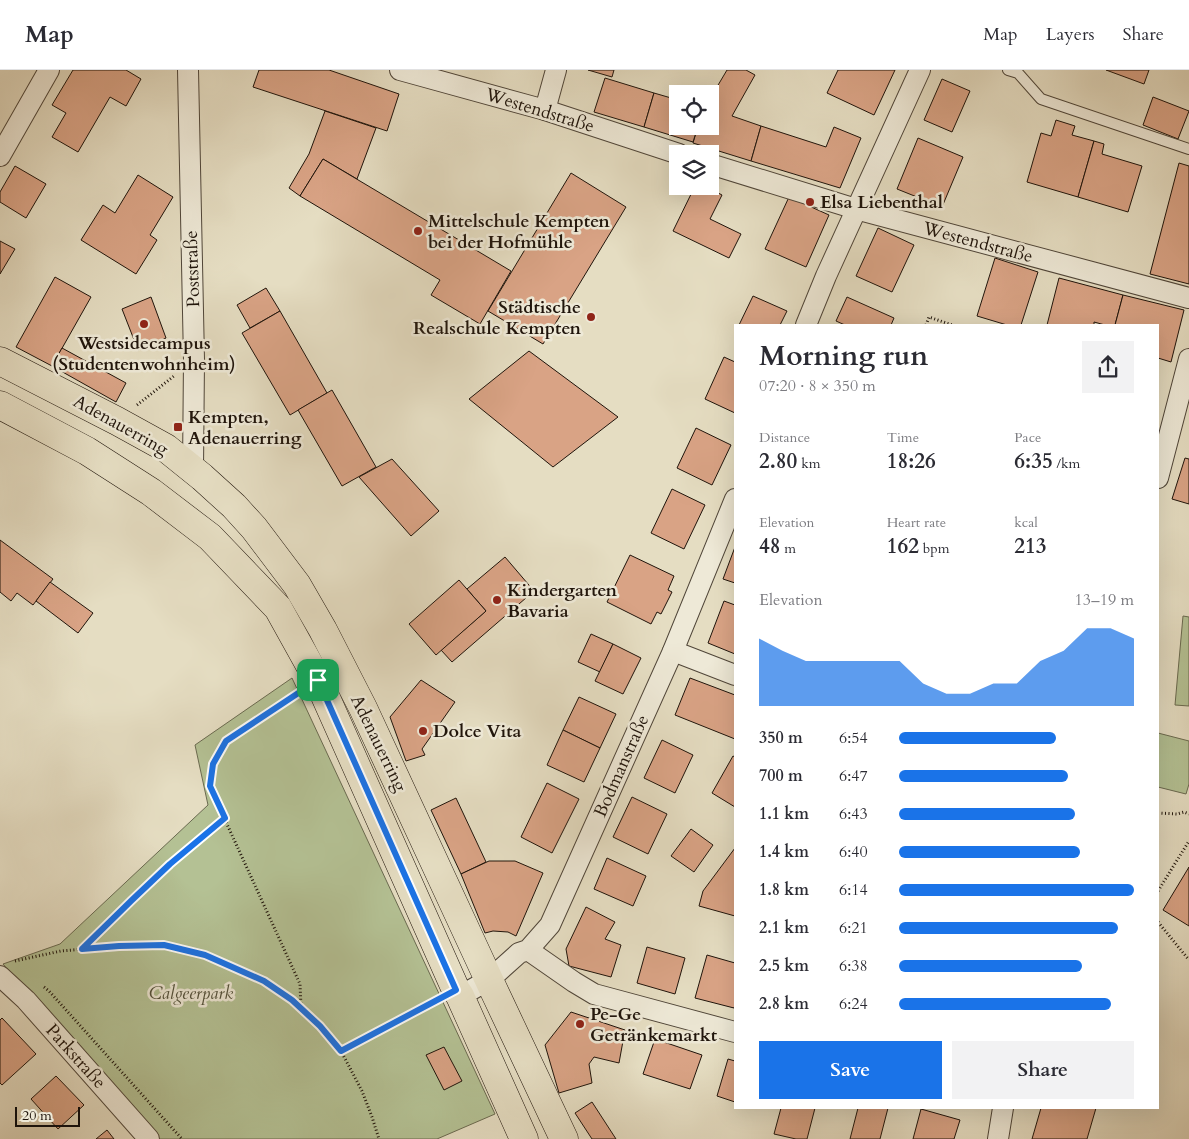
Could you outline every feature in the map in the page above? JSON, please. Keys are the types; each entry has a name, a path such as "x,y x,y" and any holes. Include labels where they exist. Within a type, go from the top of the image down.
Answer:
{"main road":[{"name":"Adenauerring","path":"0,360 166,448 193,469 234,506 254,528 297,585 323,630 363,708 564,1139"},
{"name":"Adenauerring","path":"0,405 87,450 151,492 210,537 278,608 318,680 524,1139"}],"street":[{"path":"0,156 49,70"},
{"name":"Poststraße","path":"188,70 194,360 193,469"},
{"name":"Westendstraße","path":"400,70 545,110 669,151"},
{"path":"545,110 556,70"},
{"path":"806,324 826,276 920,70"},
{"name":"Westendstraße","path":"719,167 856,209 1189,298"},
{"path":"1159,474 1189,359"},
{"name":"Bodmanstraße","path":"458,993 489,980 519,953 528,950 550,925 673,651 734,501"},
{"path":"673,651 734,675"},
{"path":"528,950 594,994 734,1032"},
{"name":"Parkstraße","path":"0,976 26,1000 149,1139"},
{"path":"998,1139 1003,1109"}],"lane":[{"path":"1008,70 1018,73 1041,99 1189,150"}],"path":[{"path":"926,324 929,318 949,324"},
{"path":"117,421 194,360"},
{"path":"301,1008 300,984 210,786 213,764 226,741 318,680"},
{"path":"1159,813 1177,814 1184,812 1189,814"},
{"path":"82,949 170,864 225,818"},
{"path":"1159,889 1189,841"},
{"path":"1159,923 1189,960"},
{"path":"20,967 12,962 61,951 119,946 164,945 205,955 264,981 301,1008 320,1026 341,1051 362,1091 379,1139"},
{"path":"42,985 56,998 182,1139"},
{"path":"341,1051 458,993"}],"green space":[{"path":"1183,616 1189,617 1189,706 1175,705"},
{"name":"Calgeerpark","path":"292,678 495,1114 437,1139 159,1139 3,964 60,944 208,805 195,745"},
{"path":"1159,733 1189,741 1189,784 1186,794 1159,787"}],"building":[{"path":"73,70 126,70 141,79 126,106 110,97 78,152 52,137 66,113 52,105"},
{"path":"259,70 329,70 399,94 387,131 253,87"},
{"path":"588,70 614,70 612,77"},
{"path":"727,70 746,70 755,75 732,116 761,126 751,161 719,151 719,145 693,143 695,135 719,135 718,85"},
{"path":"838,70 895,70 874,115 827,93"},
{"path":"1106,70 1149,70 1144,84"},
{"path":"605,78 654,93 644,127 594,112"},
{"path":"942,79 970,91 952,132 924,120"},
{"path":"654,93 669,97 669,135 644,127"},
{"path":"1153,97 1189,111 1178,139 1143,125"},
{"path":"325,111 376,128 357,179 323,159 300,196 289,188 309,154"},
{"path":"1056,120 1075,126 1072,135 1094,141 1078,197 1027,182 1041,133 1051,136"},
{"path":"761,126 826,147 834,127 861,138 840,188 751,161"},
{"path":"670,135 695,135 693,142"},
{"path":"918,138 963,157 942,207 897,189"},
{"path":"1094,141 1104,144 1102,154 1142,166 1128,212 1078,197"},
{"path":"323,159 511,271 480,324 431,295 440,280 300,196"},
{"path":"1179,163 1189,166 1189,284 1150,274"},
{"path":"15,166 46,184 26,218 0,202 0,192"},
{"path":"571,173 626,207 543,344 488,311"},
{"path":"138,175 173,197 150,235 157,240 136,274 81,240 103,205 115,213"},
{"path":"719,193 722,195 710,219 741,234 729,258 673,231 691,195 719,195"},
{"path":"789,197 829,215 806,267 765,249"},
{"path":"878,228 914,245 892,292 856,276"},
{"path":"0,241 15,249 0,274"},
{"path":"995,258 1038,272 1021,324 1004,324 977,316"},
{"path":"55,277 91,297 52,366 16,347"},
{"path":"1059,278 1123,295 1115,324 1094,322 1094,324 1047,324"},
{"path":"266,288 280,311 250,328 237,305"},
{"path":"1123,295 1184,310 1171,362 1159,358 1159,324 1115,324"},
{"path":"753,296 787,311 780,324 739,324"},
{"name":"Westsidecampus (Studentenwohnheim)","path":"151,297 166,338 138,350 122,309"},
{"path":"847,297 894,318 891,324 843,324 836,321"},
{"path":"280,311 327,393 290,415 242,333"},
{"path":"62,348 126,383 116,402 52,366"},
{"path":"529,351 618,417 553,467 469,399"},
{"path":"724,357 734,362 734,413 705,399"},
{"path":"332,390 376,467 342,486 298,410"},
{"path":"696,428 731,445 712,485 677,468"},
{"path":"1185,458 1189,459 1189,504 1172,499"},
{"path":"392,459 439,511 411,536 359,477"},
{"path":"672,489 705,505 684,549 651,533"},
{"path":"0,540 53,579 33,605 17,593 11,601 0,592"},
{"path":"734,550 734,583 723,579"},
{"path":"630,555 674,576 668,590 672,592 661,614 657,612 651,624 607,602"},
{"name":"Kindergarten Bavaria","path":"505,557 534,591 452,662 441,650 486,611 467,589"},
{"path":"459,580 486,611 436,655 409,624"},
{"path":"50,582 93,613 78,633 36,601"},
{"path":"724,601 734,605 734,654 708,643"},
{"path":"591,634 613,644 600,672 578,662"},
{"path":"613,644 641,658 623,694 595,681"},
{"path":"690,678 734,695 734,739 675,715"},
{"path":"421,680 455,702 422,749 425,755 406,761 390,717"},
{"path":"579,697 616,714 600,748 563,730"},
{"path":"563,730 600,748 584,782 547,765"},
{"path":"662,740 693,755 675,793 644,778"},
{"path":"733,756 734,756 734,806 712,793"},
{"path":"547,783 579,799 552,853 521,837"},
{"path":"632,797 667,814 648,854 613,837"},
{"path":"456,798 486,862 461,874 431,810"},
{"path":"691,829 713,845 694,872 671,856"},
{"path":"734,849 734,916 699,906 703,891"},
{"path":"607,858 646,876 633,906 594,889"},
{"path":"489,861 515,861 543,873 516,936 508,932 493,931 485,933 461,874"},
{"path":"1189,867 1189,926 1163,910"},
{"path":"586,907 615,922 605,939 621,945 611,977 569,966 566,949"},
{"path":"647,947 685,958 675,994 637,983"},
{"path":"707,955 734,963 734,1008 695,998"},
{"path":"571,1012 625,1030 619,1063 594,1057 589,1064 592,1083 559,1093 545,1045"},
{"path":"2,1018 36,1054 2,1085 0,1083 0,1020"},
{"path":"655,1039 702,1055 690,1089 643,1074"},
{"path":"444,1047 462,1081 444,1090 426,1055"},
{"path":"728,1059 734,1061 734,1102 717,1096"},
{"path":"56,1076 84,1105 58,1129 31,1099"},
{"path":"592,1102 616,1139 592,1139 575,1113"},
{"path":"781,1109 815,1109 807,1139 796,1139 774,1134"},
{"path":"858,1109 888,1109 880,1139 850,1139"},
{"path":"921,1109 960,1120 954,1139 913,1139"},
{"path":"1041,1109 1096,1109 1087,1139 1032,1139"},
{"path":"107,1130 114,1139 96,1139"}],"place":[{"name":"Elsa Liebenthal","path":"810,202"},
{"name":"Mittelschule Kempten bei der Hofmühle","path":"418,231"},
{"name":"Städtische Realschule Kempten","path":"591,317"},
{"name":"Westsidecampus (Studentenwohnheim)","path":"144,324"},
{"name":"Kempten, Adenauerring","path":"178,427"},
{"name":"Kindergarten Bavaria","path":"497,600"},
{"name":"Dolce Vita","path":"423,731"},
{"name":"Pe-Ge Getränkemarkt","path":"580,1024"}],"route":[{"path":"318,680 456,990 341,1051 320,1026 292,1000 264,981 205,955 164,945 82,949 170,864 225,818 210,786 213,764 226,741 318,680"}]}
